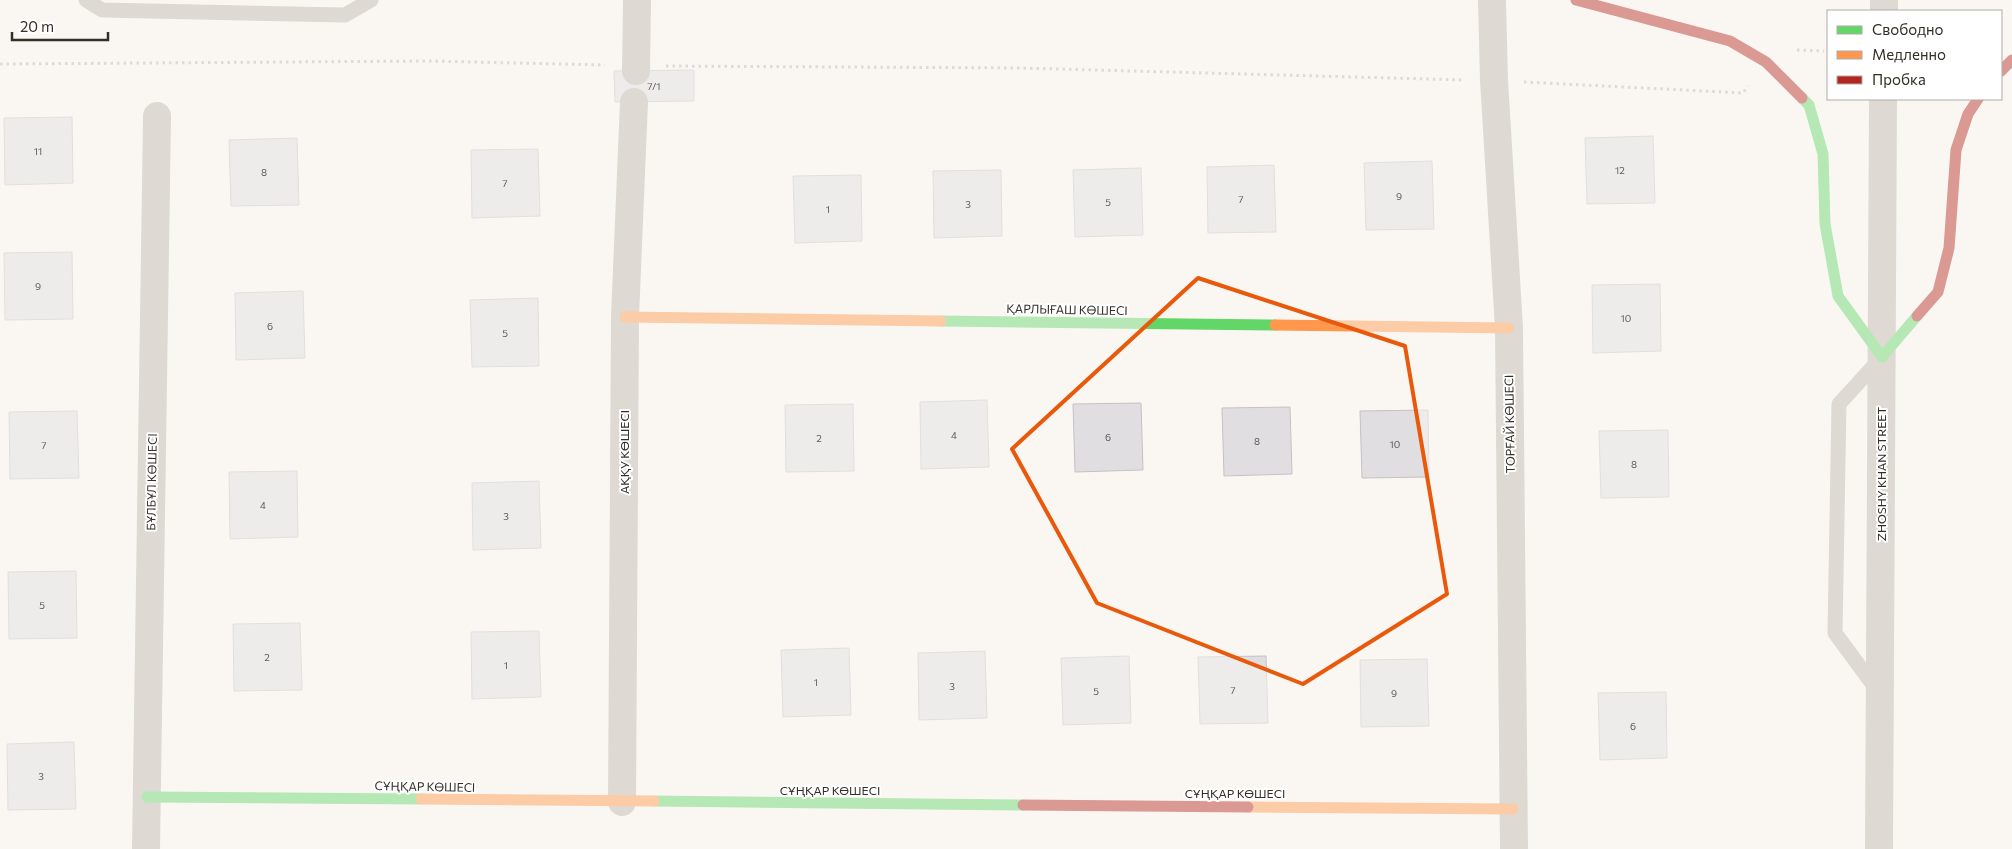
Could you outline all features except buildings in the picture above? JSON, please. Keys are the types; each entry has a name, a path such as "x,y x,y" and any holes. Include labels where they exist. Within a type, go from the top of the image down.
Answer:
{"street":[{"path":"636,68 637,0"},
{"name":"ТОРҒАЙ КӨШЕСІ","path":"1492,0 1494,80 1508,328 1514,849"},
{"path":"1576,0 1730,41 1766,62 1809,105 1823,154 1825,224 1838,296 1882,357 1938,292 1949,248 1956,150 1968,114 1977,100"},
{"path":"2002,70 2012,60"},
{"name":"ZHOSHY KHAN STREET","path":"1879,849 1883,100"},
{"name":"АҚҚУ КӨШЕСІ","path":"622,802 625,316 634,102"},
{"name":"БҰЛБҰЛ КӨШЕСІ","path":"146,849 157,116"},
{"name":"ҚАРЛЫҒАШ КӨШЕСІ","path":"625,316 1508,328"},
{"name":"СҰҢҚАР КӨШЕСІ","path":"147,796 1513,809"}],"lane":[{"path":"86,0 102,10 345,15 371,0"},
{"path":"1880,693 1835,633 1840,404 1882,357"}],"path":[{"path":"0,64 428,61 636,68 1021,68 1494,80 1743,93 1778,49 1824,52"}],"highlighted area":[{"path":"1198,278 1405,346 1447,594 1303,684 1097,603 1012,449"}],"traffic: fast":[{"path":"1802,98 1809,105 1823,154 1825,224 1838,296 1882,357 1917,316"},
{"path":"941,321 1275,325"},
{"path":"147,797 421,799"},
{"path":"654,801 1023,805"}],"traffic: slow":[{"path":"625,317 941,321"},
{"path":"1275,325 1509,328"},
{"path":"421,799 654,801"},
{"path":"1248,807 1513,809"}],"traffic: jam":[{"path":"1576,0 1730,41 1766,62 1802,98"},
{"path":"2002,70 2012,60"},
{"path":"1917,316 1938,292 1949,248 1956,150 1968,114 1977,100"},
{"path":"1023,805 1248,807"}]}
